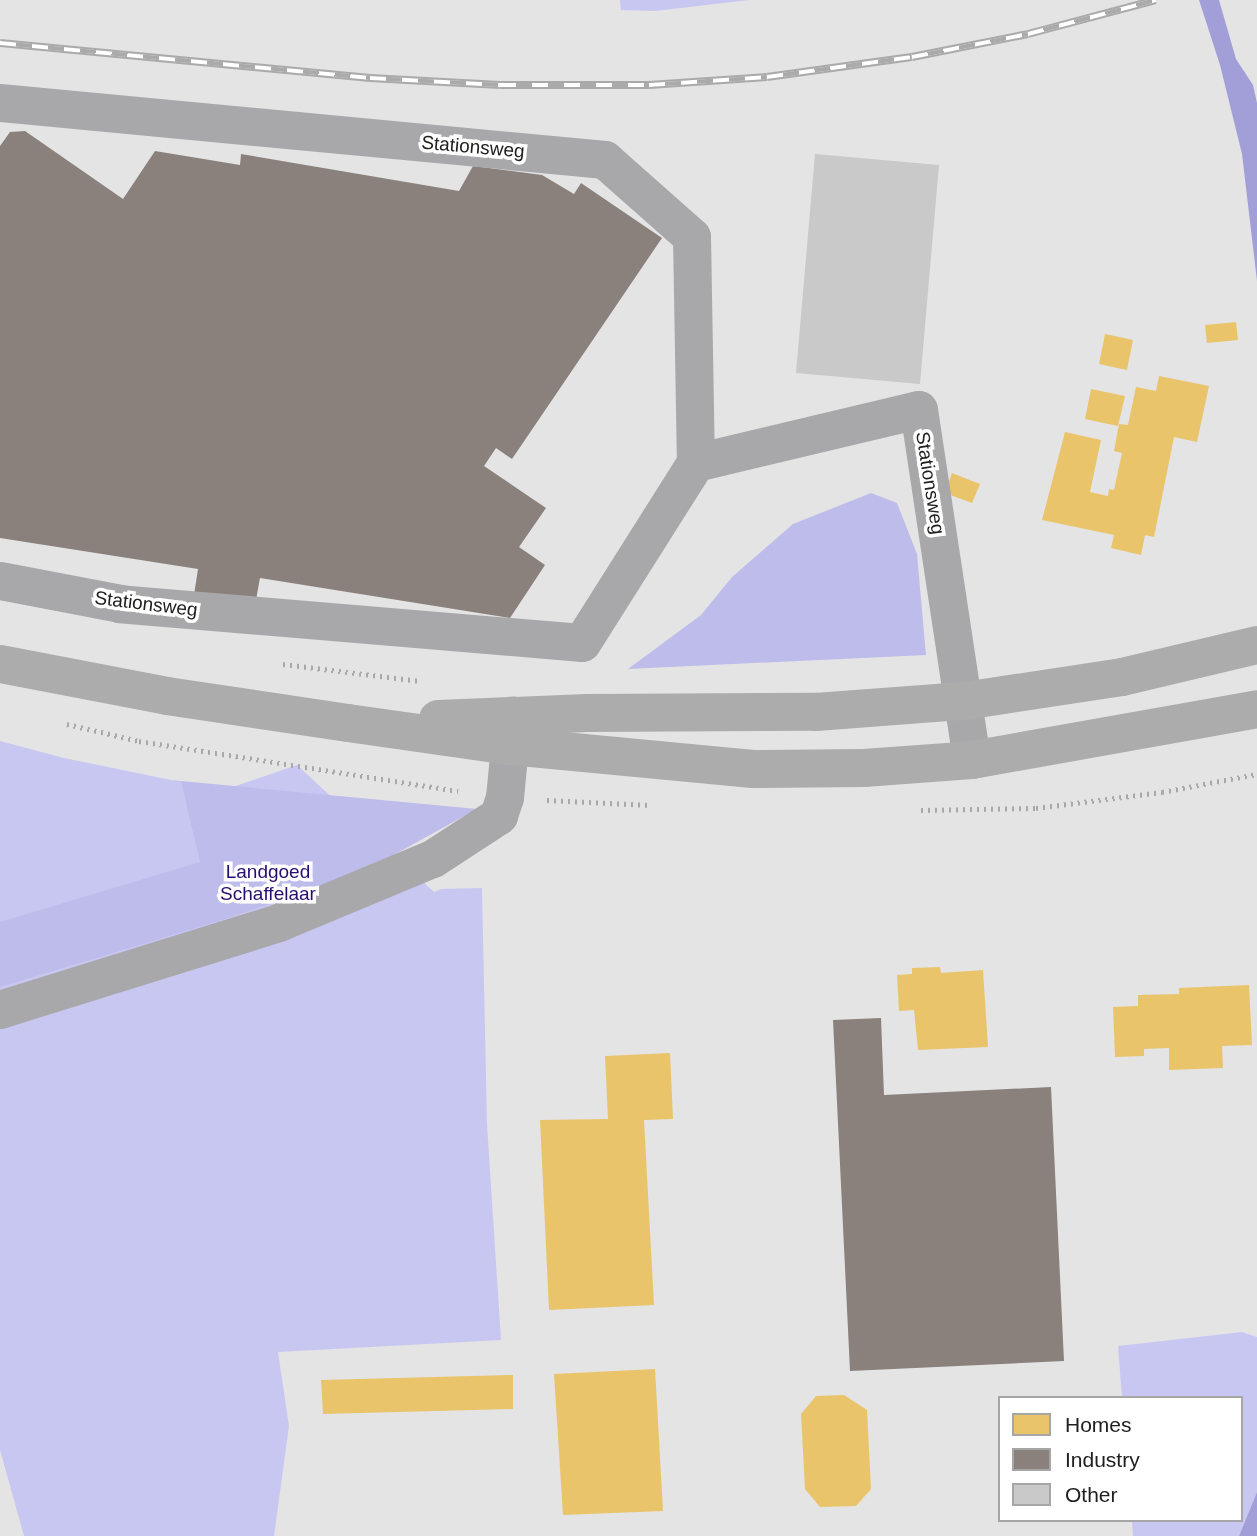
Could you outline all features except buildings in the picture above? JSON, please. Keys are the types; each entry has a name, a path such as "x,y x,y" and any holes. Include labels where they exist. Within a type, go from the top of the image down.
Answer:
{"main road":[{"path":"0,664 167,696 348,723 512,730 964,701 1122,677 1257,645"},
{"path":"512,730 753,769 864,768 972,760 1257,709"}],"street":[{"name":"Stationsweg","path":"0,103 605,160 692,237 696,463 582,643 121,604 0,581"},
{"name":"Stationsweg","path":"696,463 919,410 972,760"},
{"path":"0,1010 279,923 420,864 499,816 505,798 512,730"}],"path":[{"path":"271,662 433,683"},
{"path":"63,723 139,741 505,798"}],"green space":[{"path":"620,0 749,0 655,11 621,10"},
{"path":"871,493 897,503 917,554 926,655 628,669 701,615 732,577 793,524"},
{"name":"Landgoed Schaffelaar","path":"0,741 64,758 181,782 186,803 297,765 434,892 441,889 482,888 487,1124 501,1340 278,1352 289,1426 274,1536 24,1536 0,1450"},
{"name":"Landgoed Schaffelaar","path":"170,780 477,809 361,873 216,922 0,987 0,922 200,862 181,782"},
{"path":"1242,1332 1257,1337 1257,1492 1239,1536 1133,1536 1132,1522 1243,1522 1243,1396 1122,1396 1118,1346"}],"shaded area":[{"path":"1199,0 1219,0 1236,59 1253,85 1257,103 1257,281 1242,154 1220,65"},
{"path":"1257,1492 1257,1536 1239,1536"}],"railway":[{"path":"0,43 370,78 500,85 649,85 767,77 912,57 1028,34 1156,0"}]}
